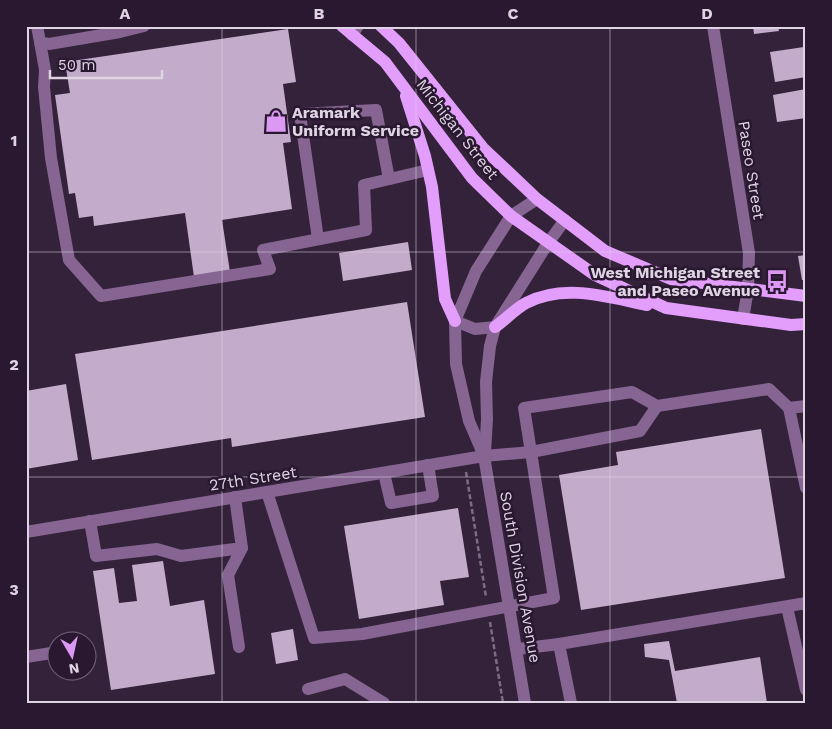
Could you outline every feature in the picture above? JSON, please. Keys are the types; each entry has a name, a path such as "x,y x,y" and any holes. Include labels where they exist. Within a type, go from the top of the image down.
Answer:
{"main road":[{"name":"Michigan Street","path":"342,26 355,30 385,62 472,178 511,216 595,275 666,308 791,325 806,324"},
{"name":"Michigan Street","path":"381,26 399,43 483,148 537,198 605,251 671,279 806,296"},
{"path":"402,84 423,146 446,299 455,320"},
{"path":"495,327 526,303 553,294 576,292 666,308"}],"street":[{"path":"37,26 45,70 44,88 51,158 69,260 101,296 270,269 263,250 366,230 364,185 428,170"},
{"path":"40,42 49,44 144,26"},
{"name":"Paseo Street","path":"714,31 749,253 748,290 743,319"},
{"path":"318,239 300,114 376,110 390,179"},
{"name":"South Division Avenue","path":"526,703 484,456 469,420 456,364 455,320 476,271 511,216 537,198"},
{"name":"South Division Avenue","path":"484,456 487,419 486,382 490,346 495,327 548,243 565,220"},
{"path":"455,320 475,329 495,327"},
{"path":"267,492 314,638 362,634 554,598 524,408 632,392 657,406 769,389 788,408 803,458 806,488"},
{"name":"27th Street","path":"26,532 484,456 531,452 640,431 657,406"},
{"path":"788,408 806,406"},
{"path":"384,473 391,503 433,496 428,465"},
{"path":"235,497 242,548 228,574 239,647"},
{"path":"90,521 96,556 157,549 181,556 242,548"},
{"path":"518,650 806,603"},
{"path":"787,607 806,690"},
{"path":"559,644 571,703"},
{"path":"26,657 48,654"},
{"path":"308,689 345,679 384,703"}],"path":[{"path":"467,475 484,582"},
{"path":"490,620 503,703"}],"building":[{"path":"753,26 778,26 779,31 754,34"},
{"path":"288,29 296,82 283,84 291,142 283,143 292,209 222,220 230,272 194,277 185,213 94,226 93,216 79,218 75,193 69,194 55,95 70,93 65,62"},
{"path":"804,47 806,77 775,82 770,52"},
{"path":"806,89 806,118 777,122 773,95"},
{"path":"408,242 412,270 343,281 339,253"},
{"path":"806,255 806,280 802,280 798,256"},
{"path":"407,302 425,417 232,447 231,438 92,460 75,354"},
{"path":"66,384 78,460 26,469 26,391"},
{"path":"761,429 785,578 581,610 559,475 618,465 616,452"},
{"path":"458,508 469,577 440,581 444,605 359,619 344,526"},
{"path":"163,561 170,606 204,600 215,674 111,690 93,571 114,568 119,603 137,601 132,565"},
{"path":"293,629 298,660 276,664 271,633"},
{"path":"669,641 675,671 760,657 767,703 677,703 669,660 645,657 644,644"}],"place":[{"name":"Aramark Uniform Service","path":"276,121"},
{"name":"West Michigan Street and Paseo Avenue","path":"777,281"}]}
